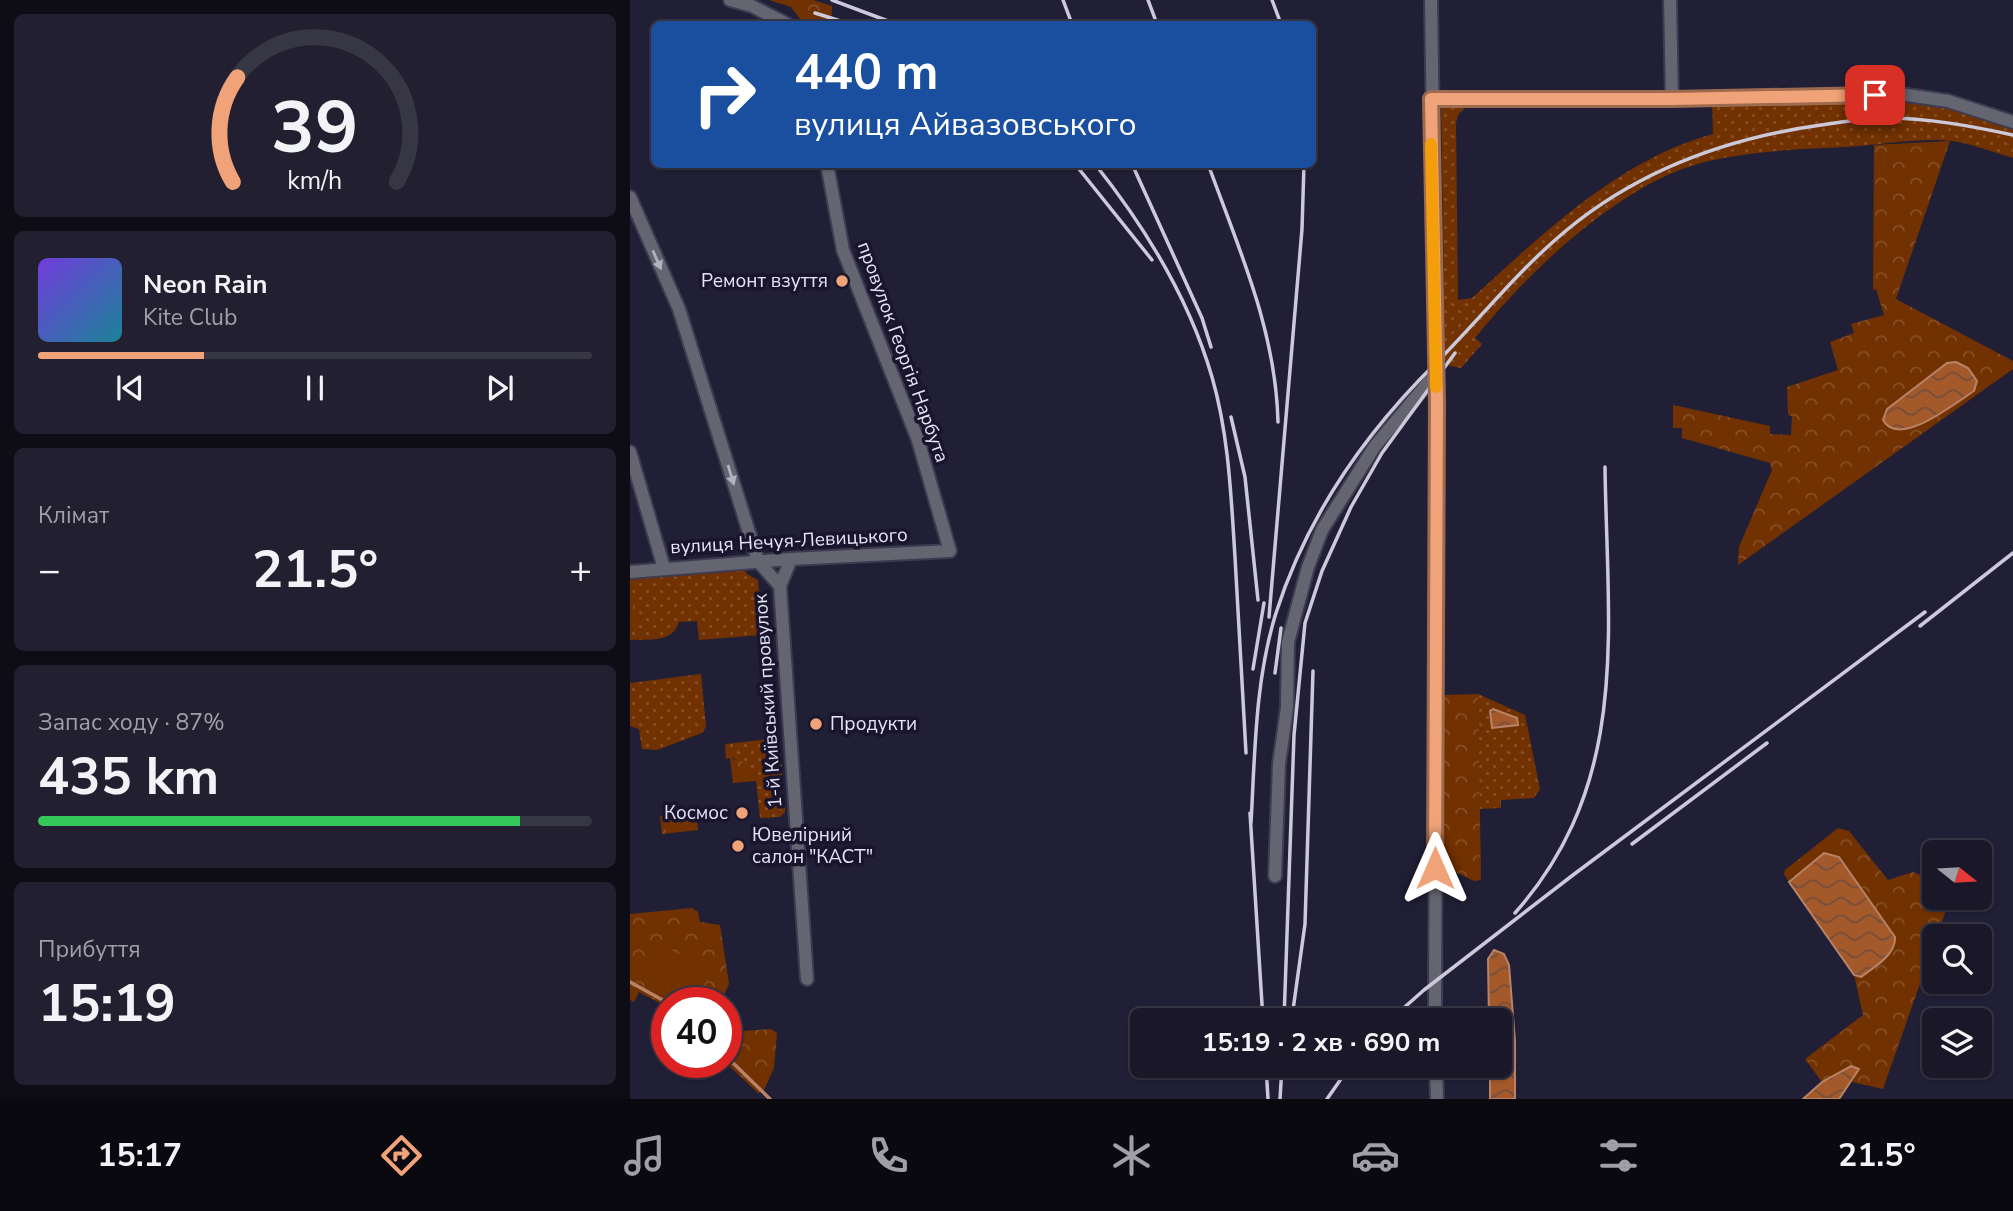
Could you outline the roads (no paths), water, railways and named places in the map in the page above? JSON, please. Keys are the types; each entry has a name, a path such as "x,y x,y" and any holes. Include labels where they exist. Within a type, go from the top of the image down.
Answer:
{"street":[{"path":"730,0 752,6 782,21"},
{"path":"1431,0 1436,373 1435,1008"},
{"path":"1670,0 1672,99"},
{"path":"1431,99 1672,99 1900,94 1948,101 2013,122"},
{"name":"провулок Георгія Нарбута","path":"828,168 843,250 918,440 950,551"},
{"name":"1-й Київський провулок","path":"630,197 679,310 758,561 780,586 807,979"},
{"path":"1275,876 1279,764 1287,708 1288,642 1308,567 1322,530 1375,446 1436,373"},
{"path":"630,452 664,568"},
{"name":"вулиця Нечуя-Левицького","path":"630,572 758,561 950,551"},
{"path":"780,586 791,559"},
{"path":"1436,1078 1437,1099"}],"water":[{"path":"1956,362 1968,368 1977,381 1974,391 1914,427 1891,428 1883,420 1887,409 1947,363"},
{"path":"1493,709 1517,718 1518,725 1492,728 1490,711"},
{"path":"1824,853 1839,857 1895,937 1888,955 1861,977 1854,975 1789,882"},
{"path":"1494,950 1504,954 1509,965 1515,1041 1515,1099 1490,1099 1490,1078 1512,1078 1512,1008 1489,1008 1488,959"},
{"path":"1851,1066 1859,1069 1839,1099 1803,1099 1822,1082"}],"waterway":[{"path":"630,982 651,994"},
{"path":"742,1072 770,1099"}],"railway":[{"path":"832,0 888,21"},
{"path":"1063,0 1071,21"},
{"path":"1148,0 1156,21"},
{"path":"1272,0 1280,21"},
{"path":"815,13 840,21"},
{"path":"1251,823 1257,717 1264,664 1276,613 1304,543 1341,478 1385,418 1550,244 1625,189 1687,159 1752,138 1821,125 1885,118 1949,123 2013,135"},
{"path":"1078,168 1152,260"},
{"path":"1098,168 1132,213 1164,265 1191,319 1218,399 1230,489 1246,753"},
{"path":"1134,168 1202,318 1211,347"},
{"path":"1209,168 1263,323 1271,355 1278,422"},
{"path":"1269,617 1302,229 1304,168"},
{"path":"1284,1008 1294,735 1305,623 1322,571 1351,507 1382,453 1455,353"},
{"path":"1231,417 1245,477 1258,600"},
{"path":"1515,913 1553,863 1579,810 1595,757 1605,701 1608,645 1605,467"},
{"path":"1920,626 2013,553"},
{"path":"1253,669 1264,603"},
{"path":"1404,1008 1573,875 1925,612"},
{"path":"1275,673 1281,628"},
{"path":"1293,1008 1305,924 1313,671"},
{"path":"1632,844 1767,743"},
{"path":"1250,813 1262,1008"},
{"path":"1267,1078 1268,1099"},
{"path":"1280,1099 1281,1078"},
{"path":"1327,1099 1342,1078"}],"place":[{"name":"Ремонт взуття","path":"842,281"},
{"name":"Продукти","path":"816,724"},
{"name":"Космос","path":"742,813"},
{"name":"Ювелірний салон \"КАСТ\"","path":"738,846"}]}
